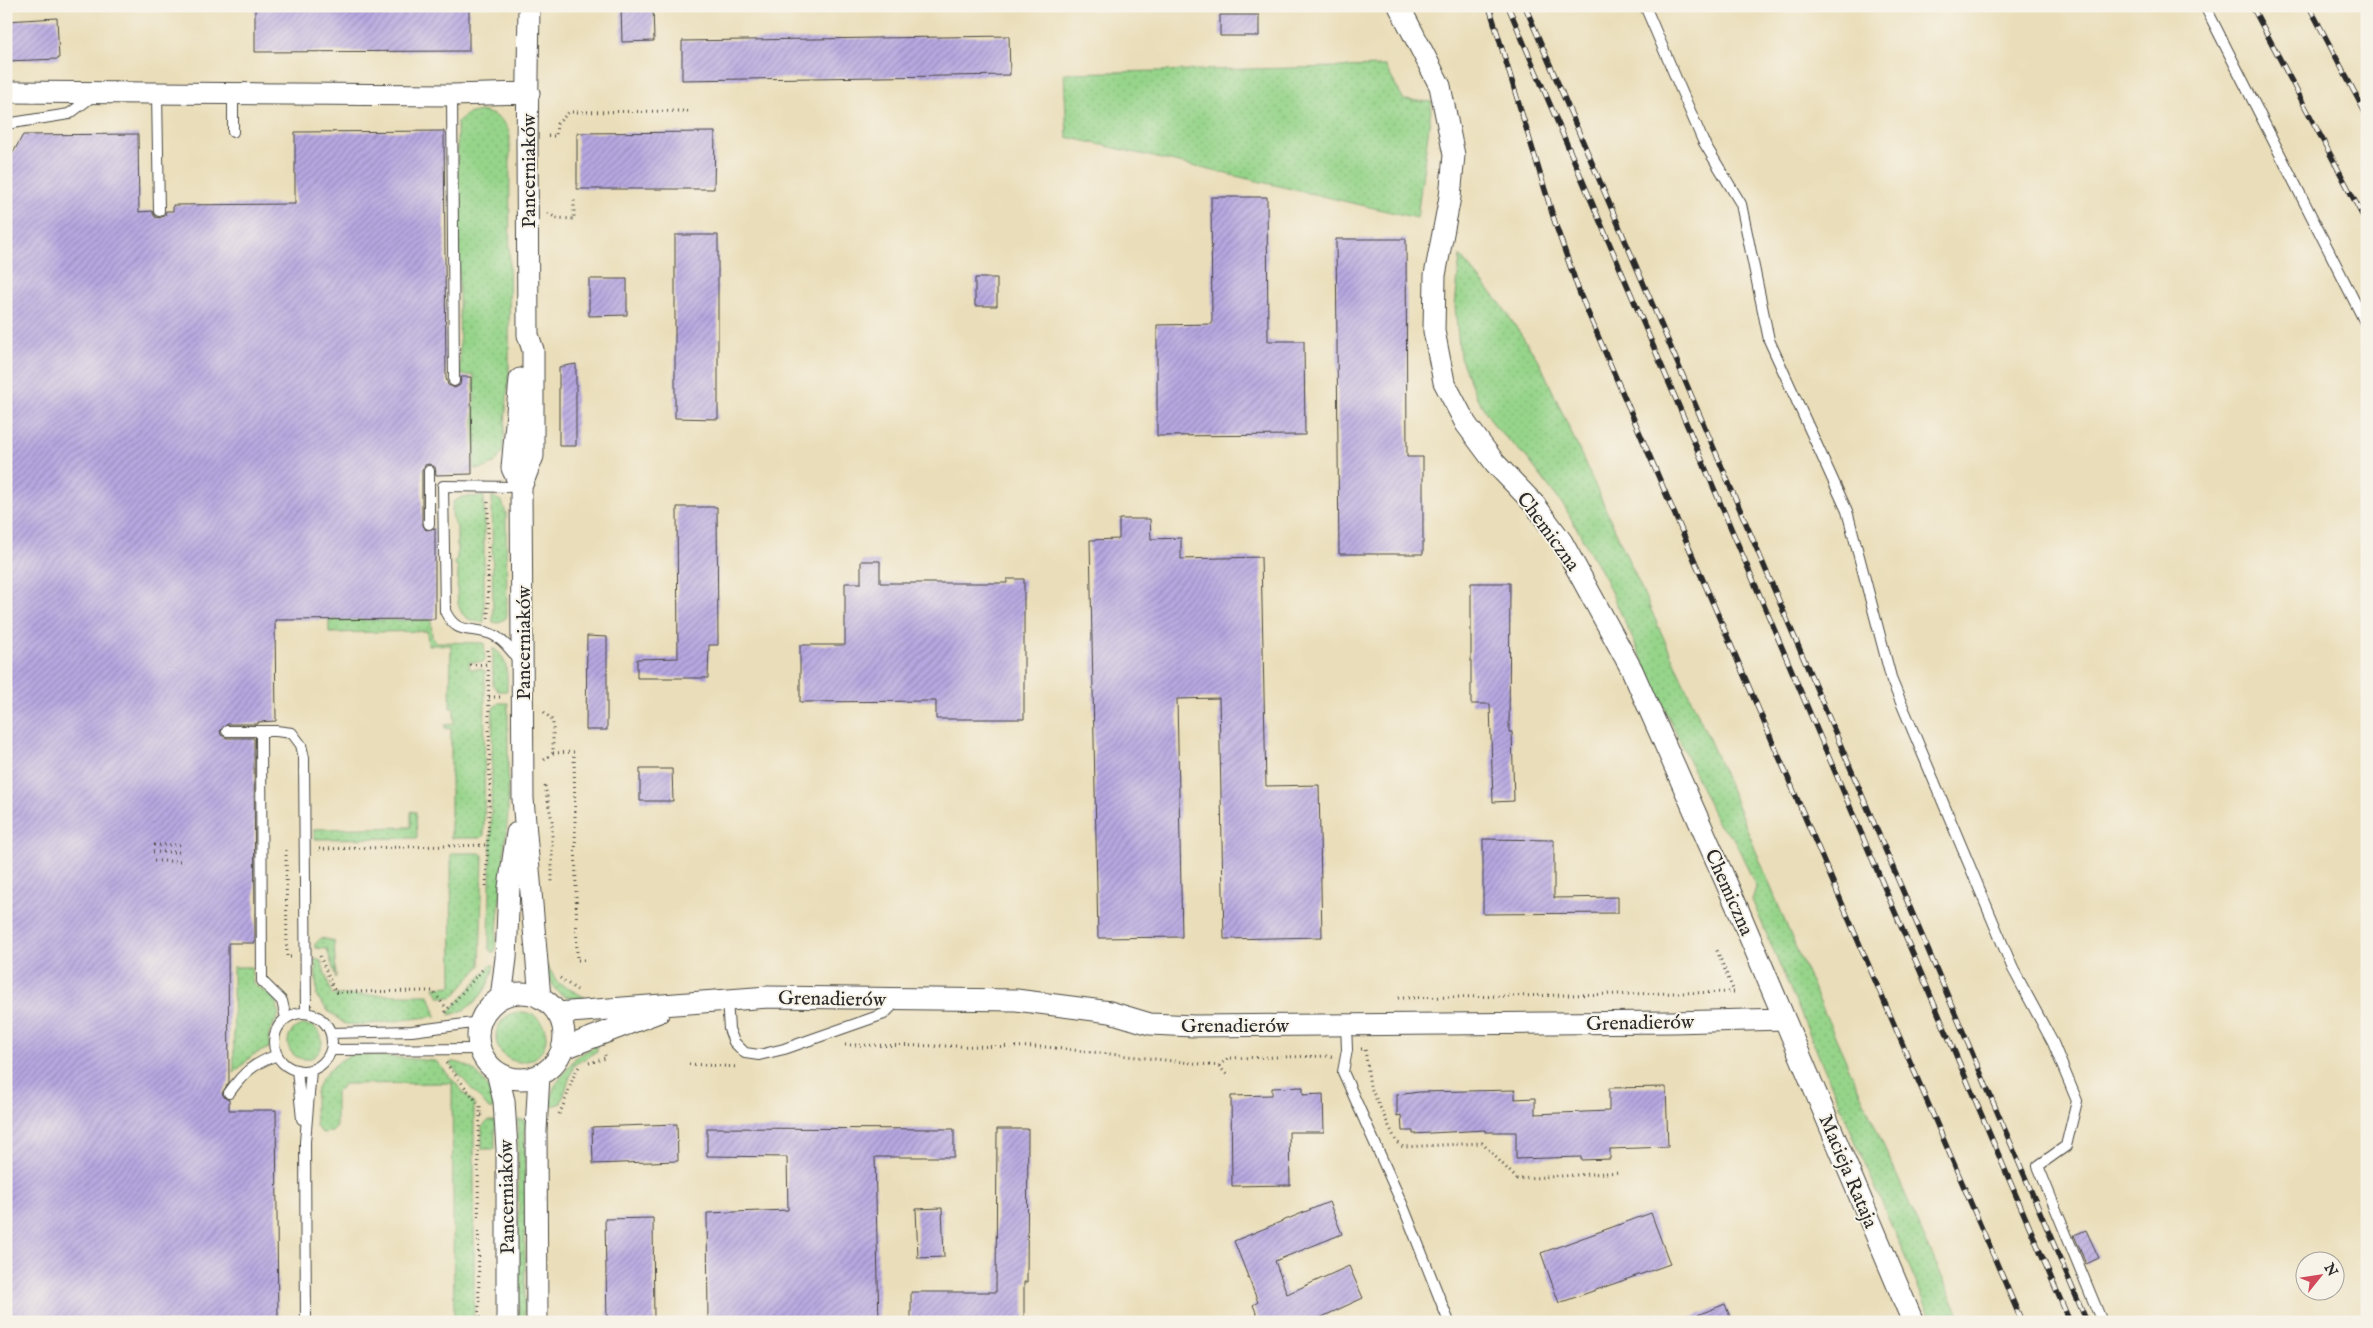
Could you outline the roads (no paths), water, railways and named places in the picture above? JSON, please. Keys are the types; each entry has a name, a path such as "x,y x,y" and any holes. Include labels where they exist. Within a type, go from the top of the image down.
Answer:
{"street":[{"name":"Pancerniaków","path":"529,6 528,335 533,350 533,456 521,487 523,798 535,957 540,998"},
{"name":"Chemiczna","path":"1399,6 1440,86 1454,155 1450,197 1435,275 1434,331 1444,382 1466,424 1494,463 1535,505 1562,542 1602,612 1636,679 1784,1019"},
{"path":"6,92 452,95 529,93"},
{"name":"Pancerniaków","path":"501,998 506,958 509,887 523,798"},
{"path":"514,994 528,994 540,998 557,1013 564,1037 562,1049 553,1064 539,1075 525,1079 511,1078 497,1072 486,1062 480,1049 478,1036 480,1022 489,1008 501,998 514,994"},
{"name":"Grenadierów","path":"688,1003 768,996 899,1000 1016,1000 1110,1012 1150,1024 1346,1024 1784,1019"},
{"path":"557,1013 688,1003"},
{"path":"562,1049 601,1033 688,1003"},
{"name":"Macieja Rataja","path":"1784,1019 1913,1322"},
{"name":"Pancerniaków","path":"497,1072 504,1101 505,1115 507,1322"},
{"name":"Pancerniaków","path":"537,1322 536,1115 539,1075"}],"lane":[{"path":"1646,6 1703,141 1741,204 1770,340 1847,511 1892,681 2013,969 2052,1043 2078,1101 2066,1146 2038,1166 2102,1322"},
{"path":"2205,6 2367,326"},
{"path":"6,124 69,114 97,93"},
{"path":"157,94 159,211"},
{"path":"233,94 233,132"},
{"path":"452,95 454,381"},
{"path":"429,471 430,524"},
{"path":"521,487 443,486 445,611 452,624 457,627 488,633 508,648 523,670"},
{"path":"227,731 292,733 301,745 304,758 306,1013"},
{"path":"261,731 262,981 282,1001 286,1018"},
{"path":"727,1000 728,1029 734,1042 745,1053 759,1055 884,1014 899,1000"},
{"path":"306,1013 322,1020 331,1033 331,1050 320,1066 311,1070 297,1070 289,1067 277,1055 274,1039 280,1024 286,1018 306,1013"},
{"path":"331,1033 412,1031 480,1022"},
{"path":"1346,1024 1347,1050 1343,1072 1403,1206 1450,1322"},
{"path":"331,1050 480,1049"},
{"path":"229,1093 243,1074 258,1062 277,1055"},
{"path":"297,1070 305,1142"},
{"path":"306,1322 305,1142 311,1070"}],"railway":[{"path":"1489,6 1556,226 1580,294 2022,1322"},
{"path":"1508,6 2070,1322"},
{"path":"1525,6 2087,1322"},
{"path":"2252,6 2367,224"},
{"path":"2309,6 2367,116"}]}
